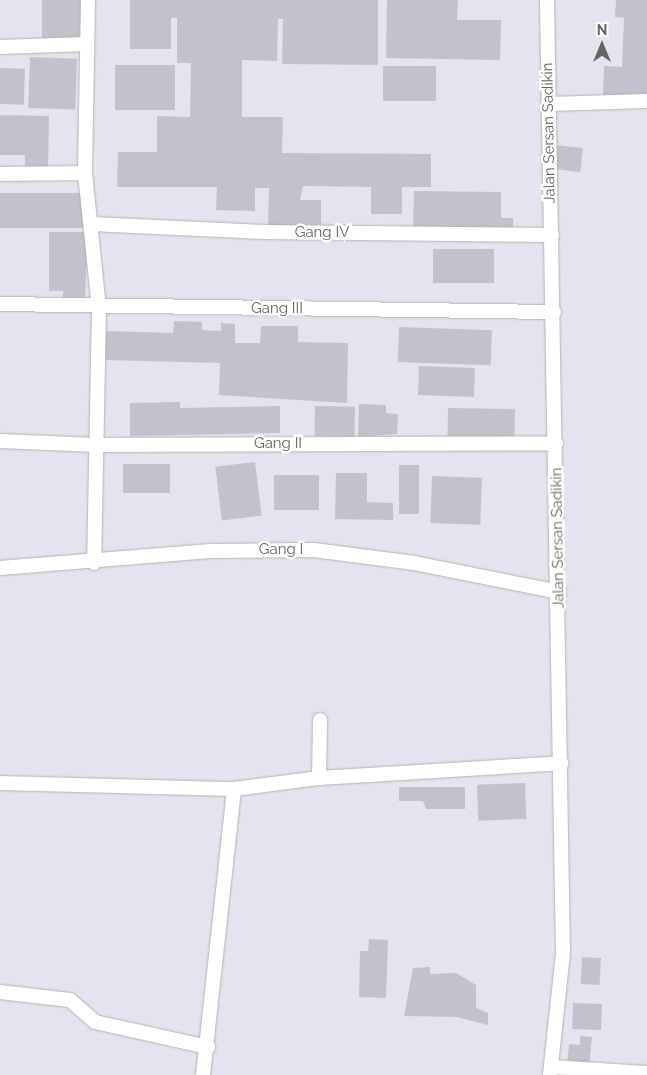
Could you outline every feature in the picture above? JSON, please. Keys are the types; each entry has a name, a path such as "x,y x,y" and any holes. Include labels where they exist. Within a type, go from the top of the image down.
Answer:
{"street":[{"path":"88,0 86,172 98,308 94,563"},
{"name":"Jalan Sersan Sadikin","path":"547,0 562,763 563,953 550,1071"},
{"path":"0,47 86,44"},
{"path":"549,104 647,100"},
{"path":"0,174 86,172"},
{"name":"Gang IV","path":"92,224 264,232 552,236"},
{"name":"Gang III","path":"0,304 98,308 554,312"},
{"name":"Gang II","path":"0,441 96,445 556,443"},
{"name":"Gang I","path":"0,568 94,563 213,551 314,550 414,563 559,592"},
{"path":"319,778 320,720"},
{"path":"0,782 234,789 319,778 562,763"},
{"path":"203,1075 208,1047 234,789"},
{"path":"0,992 70,1000 95,1022 208,1047"},
{"path":"550,1071 647,1073"}],"building":[{"path":"42,0 83,0 83,39 42,39"},
{"path":"130,0 378,0 378,65 282,64 283,19 278,19 277,61 242,60 242,117 283,117 282,153 431,154 431,187 402,187 402,214 371,214 371,187 303,186 300,200 321,200 321,226 268,225 269,188 255,188 255,211 216,210 217,187 117,187 118,152 157,152 157,116 190,117 191,63 177,63 177,18 171,18 171,49 130,49"},
{"path":"387,0 458,0 457,20 501,20 500,60 386,58"},
{"path":"616,0 647,0 647,98 603,96 604,66 622,67 624,18 615,17"},
{"path":"30,57 77,59 75,110 28,108"},
{"path":"115,65 175,65 175,110 115,110"},
{"path":"383,66 436,66 436,101 383,101"},
{"path":"0,68 25,69 24,105 0,104"},
{"path":"0,115 49,116 48,171 25,171 25,155 0,155"},
{"path":"554,145 583,148 580,172 551,169"},
{"path":"414,191 501,192 501,218 513,218 513,232 413,231"},
{"path":"0,193 84,193 84,228 0,228"},
{"path":"49,232 88,232 85,299 63,299 63,291 49,291"},
{"path":"433,249 494,249 494,283 433,283"},
{"path":"174,321 202,322 202,330 221,331 221,323 235,324 235,343 260,343 261,326 298,326 298,342 348,343 347,403 219,395 220,363 103,360 104,331 173,333"},
{"path":"399,327 492,330 491,365 398,362"},
{"path":"419,366 475,368 474,397 418,395"},
{"path":"180,402 180,408 280,406 280,433 130,436 130,403"},
{"path":"359,404 386,405 386,413 398,414 397,434 358,437"},
{"path":"315,406 355,407 354,437 314,436"},
{"path":"448,408 515,409 514,439 447,438"},
{"path":"255,462 262,516 222,520 215,467"},
{"path":"123,464 170,464 170,493 123,493"},
{"path":"399,465 419,465 419,514 399,514"},
{"path":"336,473 367,473 367,502 393,503 393,520 335,519"},
{"path":"274,475 319,475 319,510 274,510"},
{"path":"432,476 482,478 480,525 430,523"},
{"path":"525,783 526,819 478,821 477,785"},
{"path":"399,787 465,787 465,809 426,809 423,801 399,801"},
{"path":"369,939 388,940 386,998 359,997 360,951 368,951"},
{"path":"582,957 601,958 600,985 581,984"},
{"path":"430,967 430,974 456,973 476,985 476,1008 488,1013 488,1025 457,1017 404,1016 413,968"},
{"path":"573,1003 602,1004 601,1030 572,1029"},
{"path":"580,1036 592,1037 589,1066 567,1065 569,1044 580,1045"}]}
